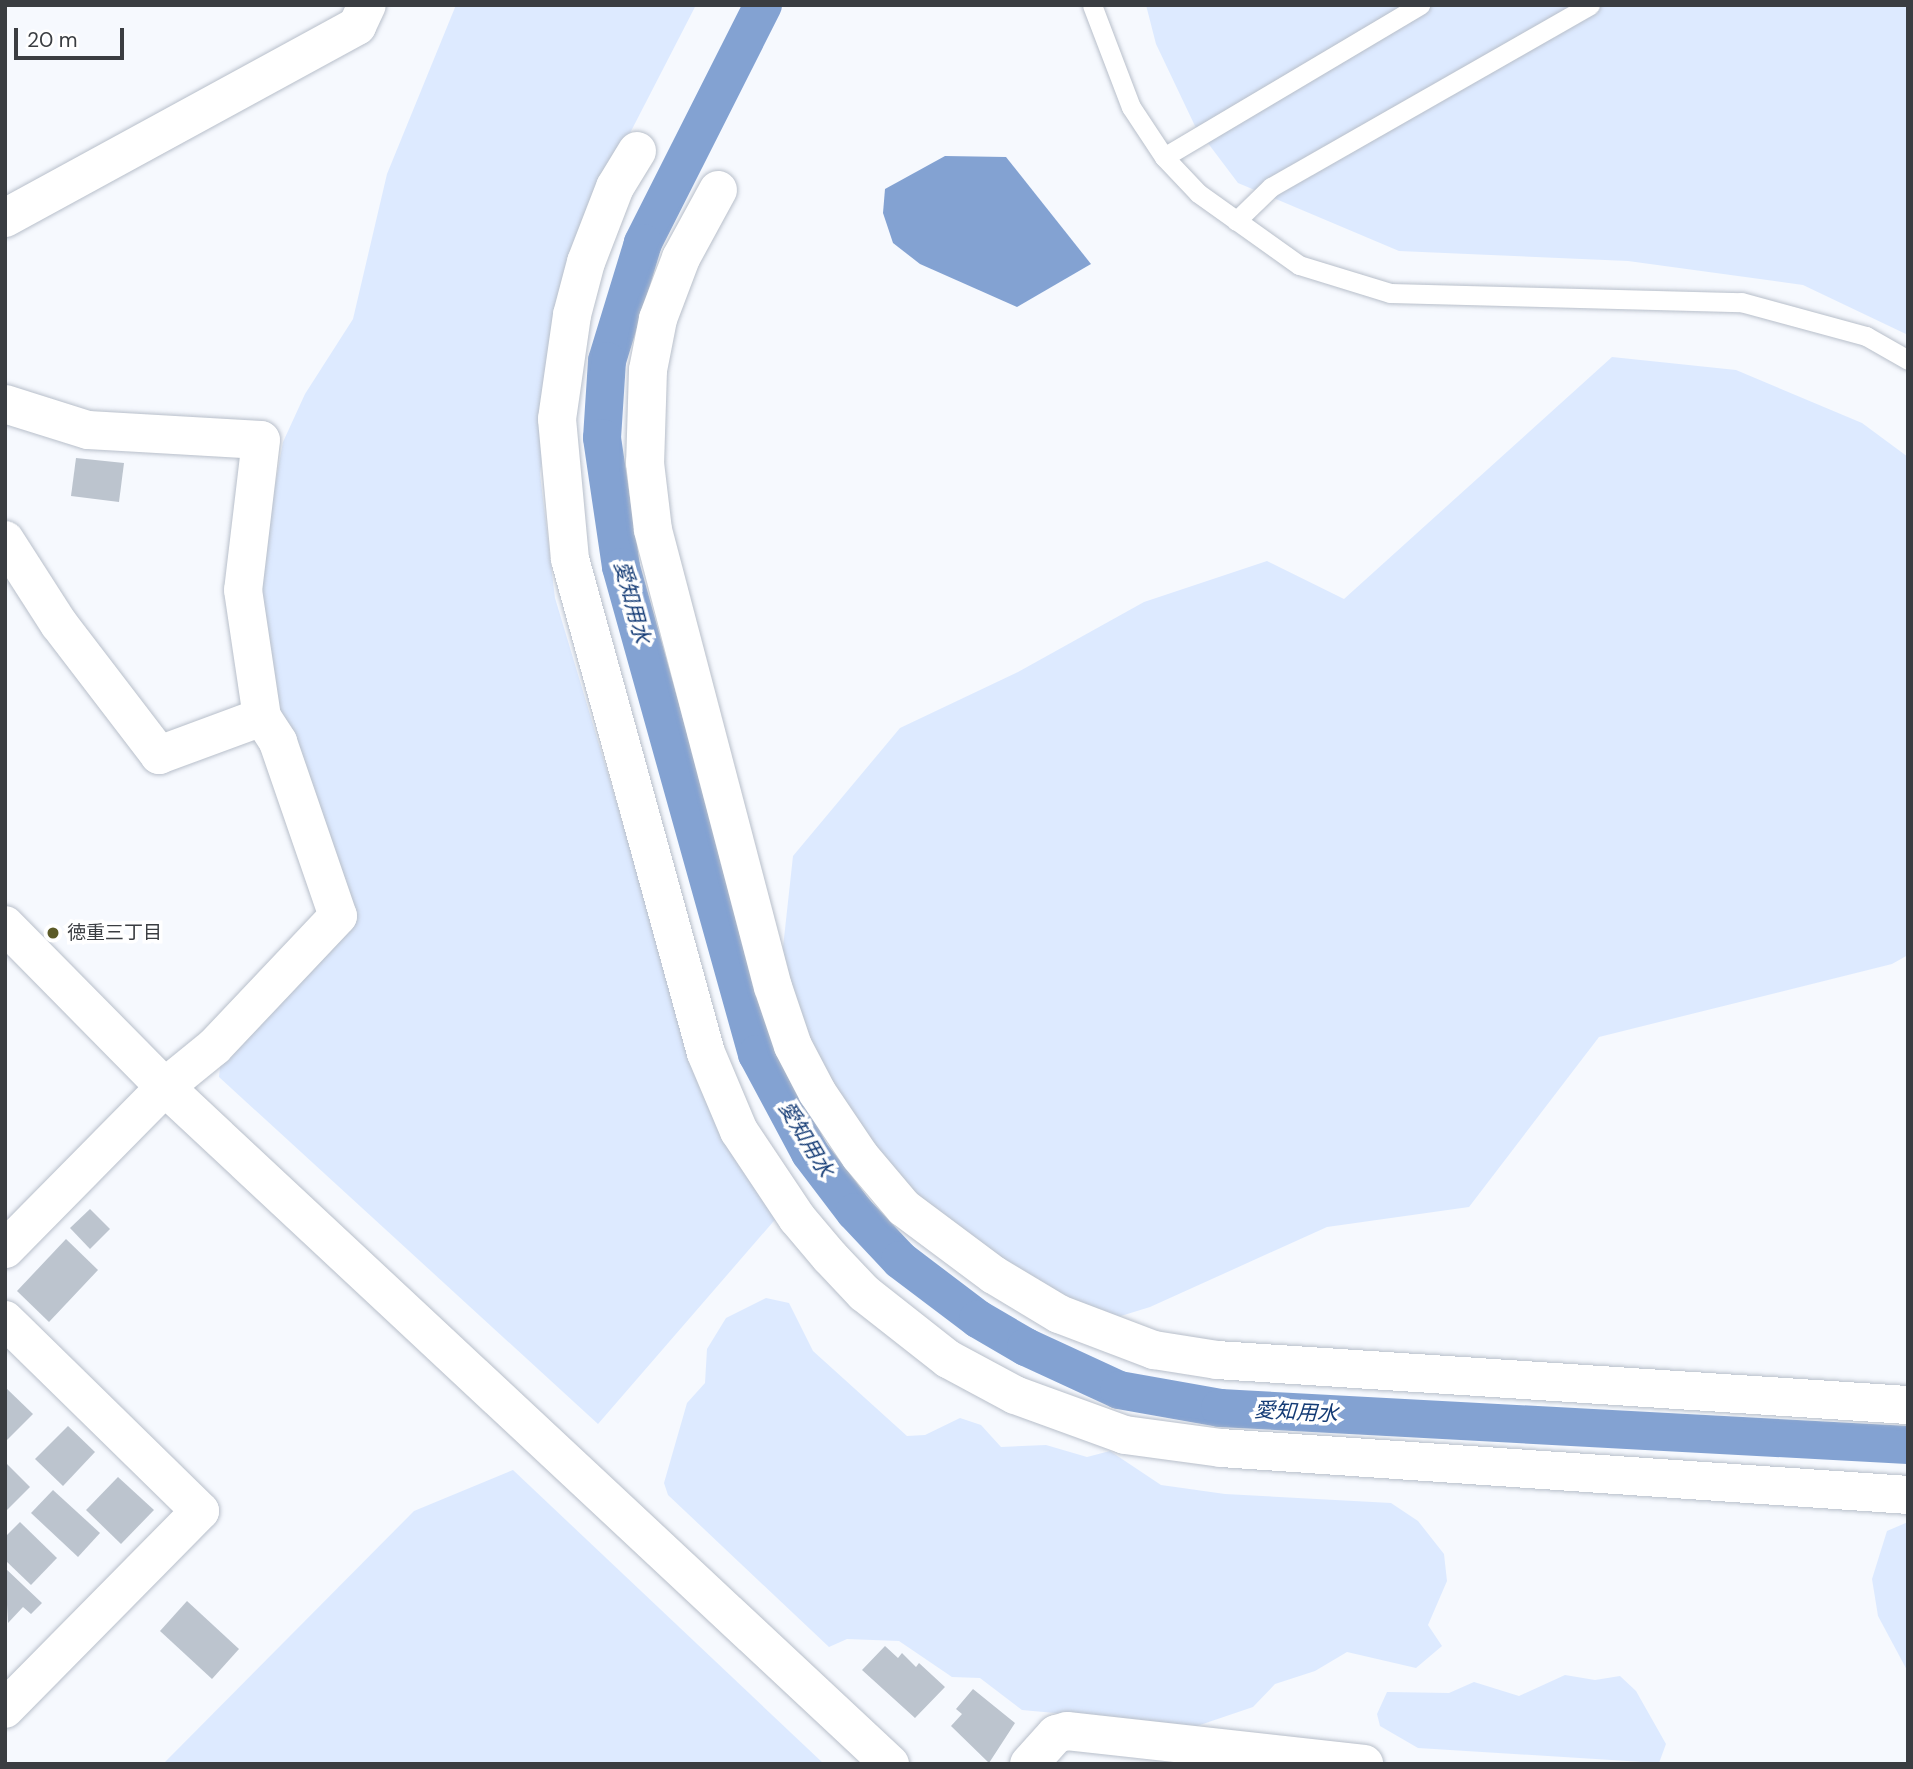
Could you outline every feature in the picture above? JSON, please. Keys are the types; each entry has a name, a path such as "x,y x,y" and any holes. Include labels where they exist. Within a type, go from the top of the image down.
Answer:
{"street":[{"path":"5,218 357,26 367,5"},
{"path":"637,151 615,187 586,262 570,327 557,419 570,559 706,1053 738,1131 797,1219 855,1284 948,1359 1016,1395 1075,1420 1164,1443 1908,1495"},
{"path":"718,190 681,258 653,345 645,416 653,530 770,974 793,1046 817,1092 860,1156 904,1208 994,1275 1059,1314 1154,1349 1217,1360 1908,1405"},
{"path":"5,404 88,430 261,440 243,590 262,717 278,742 338,916 214,1047 165,1087 5,1249"},
{"path":"5,540 59,624 159,755 262,717"},
{"path":"5,925 165,1087 890,1764"},
{"path":"5,1320 200,1511 5,1709"},
{"path":"1029,1764 1056,1734 1067,1731 1364,1764"}],"lane":[{"path":"1092,5 1131,107 1164,157 1198,192 1299,265 1390,293 1741,302 1866,336 1908,360"},
{"path":"1164,157 1420,5"},
{"path":"1236,221 1271,187 1590,5"}],"shaded area":[{"path":"456,5 696,5 628,137 561,312 540,474 555,598 695,1064 779,1215 598,1424 219,1077 221,1059 356,916 271,688 257,583 283,442 305,394 353,319 387,174"},
{"path":"1146,5 1908,5 1908,335 1803,285 1628,261 1399,251 1238,183 1195,126 1156,44"},
{"path":"1612,357 1736,370 1862,423 1908,457 1908,955 1892,964 1599,1037 1469,1207 1327,1227 1150,1307 1069,1332 901,1208 779,984 793,856 900,728 1018,672 1144,602 1267,561 1344,599"},
{"path":"766,1298 789,1303 813,1351 907,1436 925,1435 960,1418 981,1425 1001,1447 1046,1445 1087,1457 1110,1451 1161,1485 1225,1494 1391,1503 1418,1521 1444,1554 1447,1581 1428,1625 1442,1646 1416,1668 1347,1652 1315,1671 1275,1684 1253,1707 1197,1726 1022,1710 980,1678 952,1677 899,1641 847,1639 829,1647 668,1495 664,1483 687,1403 705,1383 707,1349 726,1318"},
{"path":"513,1470 824,1764 163,1764 414,1511"},
{"path":"1908,1522 1908,1672 1878,1616 1872,1579 1887,1531"},
{"path":"1565,1675 1595,1680 1620,1676 1636,1691 1666,1744 1659,1763 1418,1748 1380,1726 1377,1714 1387,1692 1449,1693 1474,1682 1519,1696"}],"water":[{"path":"945,156 1006,157 1091,264 1017,307 920,264 893,243 883,213 885,189"}],"building":[{"path":"76,458 124,463 119,502 71,496"},
{"path":"90,1209 110,1229 90,1249 70,1228"},
{"path":"66,1239 98,1270 49,1322 17,1291"},
{"path":"5,1387 33,1414 5,1442"},
{"path":"68,1426 95,1452 63,1486 35,1459"},
{"path":"5,1462 30,1487 5,1512"},
{"path":"118,1477 154,1510 121,1544 86,1510"},
{"path":"53,1490 100,1533 78,1557 31,1513"},
{"path":"20,1522 57,1558 31,1585 5,1560 5,1537"},
{"path":"5,1568 42,1603 31,1614 23,1607 8,1623"},
{"path":"187,1601 239,1649 212,1679 160,1631"},
{"path":"885,1646 898,1658 902,1653 916,1667 919,1663 945,1687 915,1718 862,1670"},
{"path":"973,1689 1015,1723 989,1763 951,1726 962,1714 956,1709"}],"waterway":[{"name":"愛知用水","path":"763,5 643,243 607,361 602,438 621,567 757,1054 810,1153 855,1212 900,1260 978,1319 1026,1347 1119,1390 1220,1408 1908,1445"}],"place":[{"name":"徳重三丁目","path":"53,933"}]}
